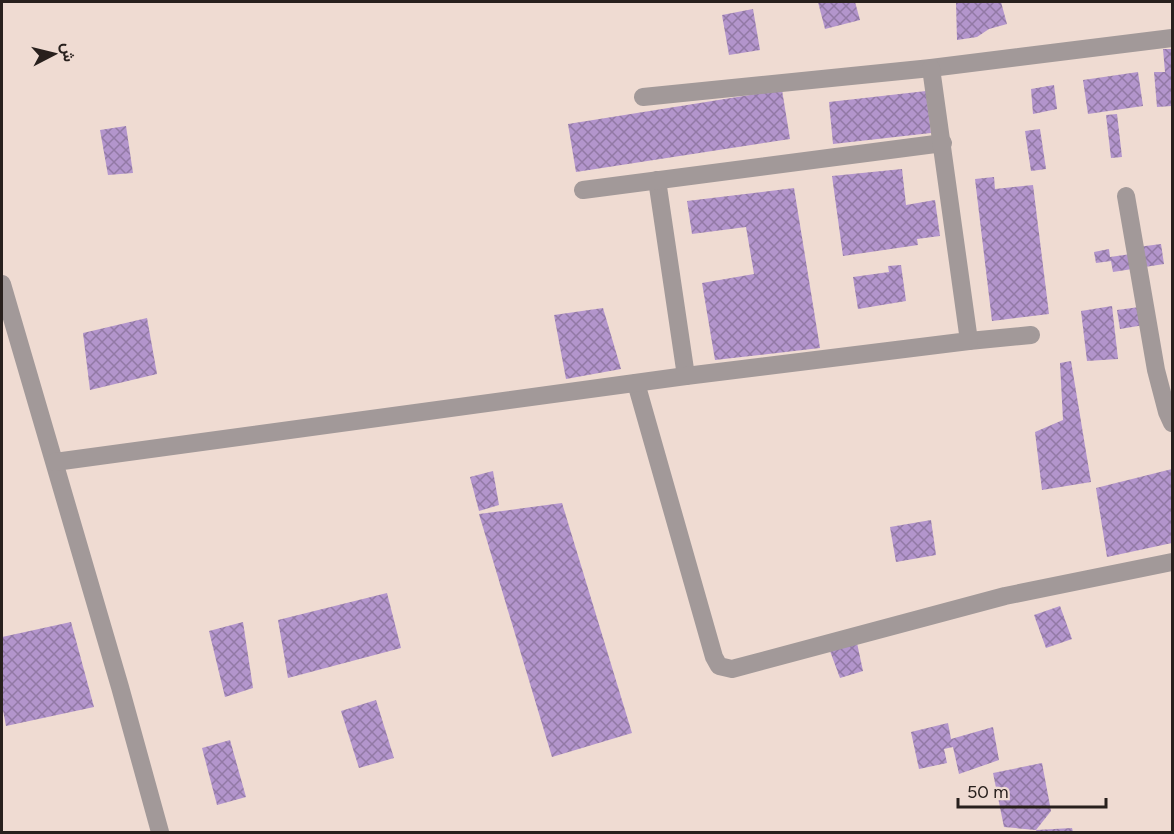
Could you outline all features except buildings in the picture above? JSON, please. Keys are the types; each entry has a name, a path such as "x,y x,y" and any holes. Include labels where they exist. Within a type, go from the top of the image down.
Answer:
{"street":[{"path":"643,97 932,68 1173,38"},
{"path":"932,68 969,341"},
{"path":"583,190 943,142"},
{"path":"657,180 687,376"},
{"path":"1126,196 1156,370 1167,412 1173,423"},
{"path":"2,289 120,687 160,832"},
{"path":"54,462 687,376 1031,335"},
{"path":"636,383 714,657 719,666 732,669 1005,596 1173,562"}]}
